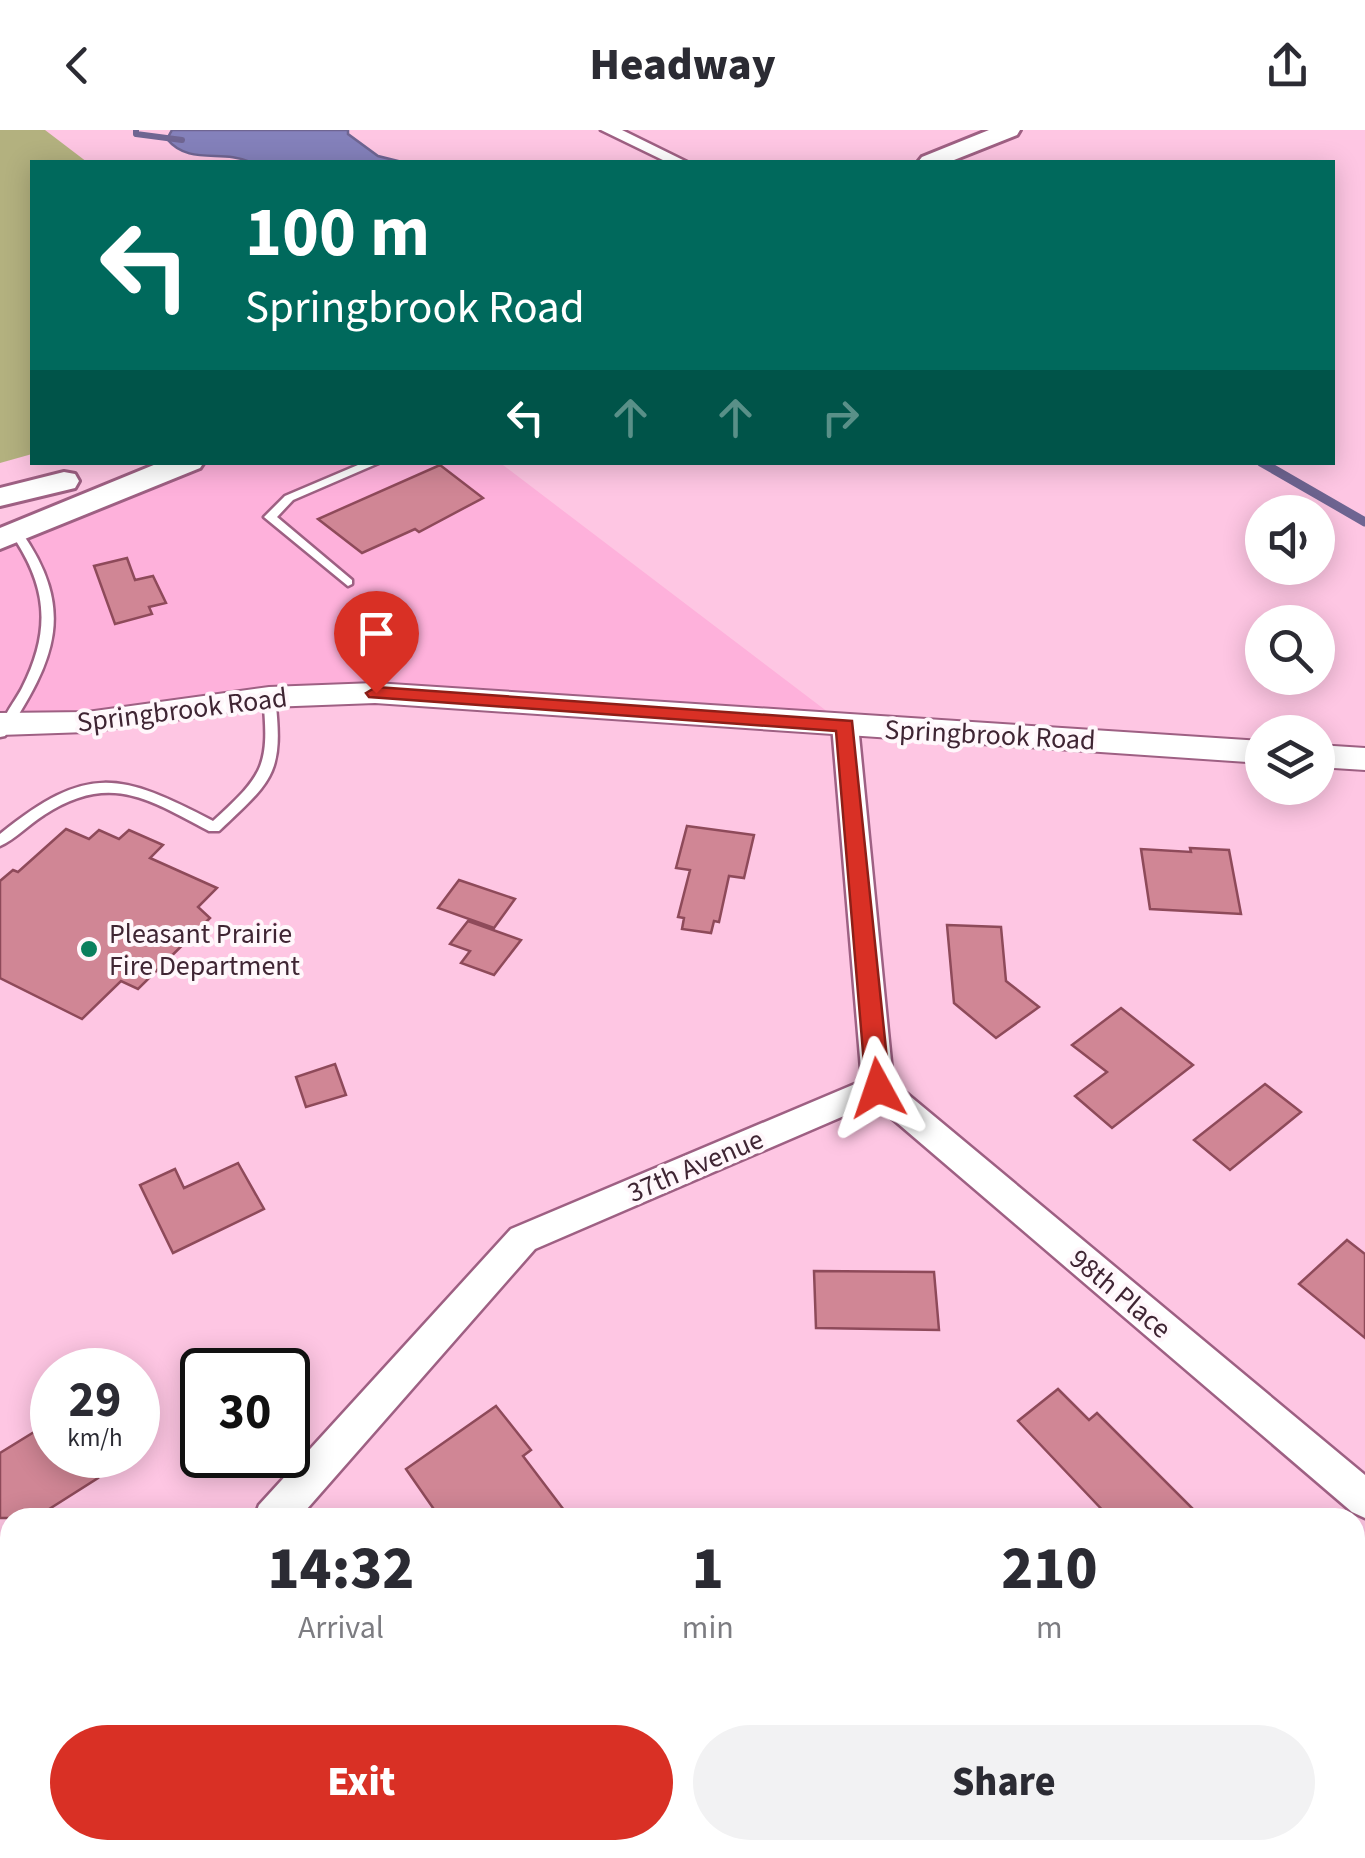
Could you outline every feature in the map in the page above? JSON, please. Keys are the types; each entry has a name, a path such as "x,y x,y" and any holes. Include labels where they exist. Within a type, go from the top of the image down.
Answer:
{"main road":[{"path":"935,160 1009,130"},
{"path":"0,497 64,482 107,465"},
{"path":"5,528 180,465"},
{"path":"5,528 64,482"}],"street":[{"path":"615,133 649,160"},
{"path":"615,133 675,160"},
{"name":"Springbrook Road","path":"2,727 86,722 270,697 376,693 1245,751"},
{"path":"846,726 878,1088"},
{"path":"1335,757 1365,759"},
{"name":"98th Place","path":"878,1088 1365,1499"},
{"name":"37th Avenue","path":"283,1508 523,1239 878,1088"}],"lane":[{"path":"348,582 270,517 289,498 369,465"},
{"path":"2,727 28,691 51,627 46,583 5,528"},
{"path":"0,840 36,811 62,799 76,793 120,787 214,828 266,779 275,744 270,697"}],"shaded area":[{"path":"0,130 45,130 84,160 30,160 30,455 0,463"},
{"path":"172,130 348,130 348,134 378,156 394,160 245,160 196,155 167,139"},
{"path":"184,465 503,465 845,725 479,698 21,724 0,720 0,535"}],"building":[{"path":"440,465 483,498 419,532 415,529 362,553 318,519"},
{"path":"127,558 135,580 153,576 166,603 149,607 152,614 115,624 94,566"},
{"path":"687,826 754,835 744,878 729,876 719,922 714,921 711,933 682,929 684,918 678,917 690,870 676,868"},
{"name":"Pleasant Prairie Fire Department","path":"66,829 89,839 99,830 119,839 129,830 163,845 150,858 217,888 198,907 210,918 138,989 121,981 82,1019 0,978 0,881 13,870 18,872"},
{"path":"1190,848 1229,850 1241,914 1150,909 1141,849 1191,852"},
{"path":"459,880 515,899 494,928 438,908"},
{"path":"468,921 521,940 494,975 461,963 470,951 450,944"},
{"path":"947,925 1001,927 1006,981 1039,1007 996,1038 954,1003"},
{"path":"1121,1008 1193,1065 1112,1128 1075,1096 1107,1072 1072,1045"},
{"path":"335,1064 346,1095 306,1107 296,1077"},
{"path":"1265,1084 1301,1112 1230,1170 1194,1140"},
{"path":"238,1163 264,1209 173,1253 140,1185 175,1169 184,1188"},
{"path":"1347,1240 1365,1254 1365,1338 1299,1284"},
{"path":"814,1271 934,1272 939,1330 816,1328"},
{"path":"1058,1389 1089,1420 1097,1413 1192,1508 1101,1508 1018,1421"},
{"path":"496,1406 531,1450 523,1456 562,1508 433,1508 406,1469"},
{"path":"30,1435 30,1478 98,1478 51,1508 0,1508 0,1453"}],"waterway":[{"path":"136,130 136,134 182,140"},
{"path":"1266,465 1365,522"}],"place":[{"name":"Pleasant Prairie Fire Department","path":"89,949"}],"route":[{"path":"376,693 846,726 878,1088"}]}
